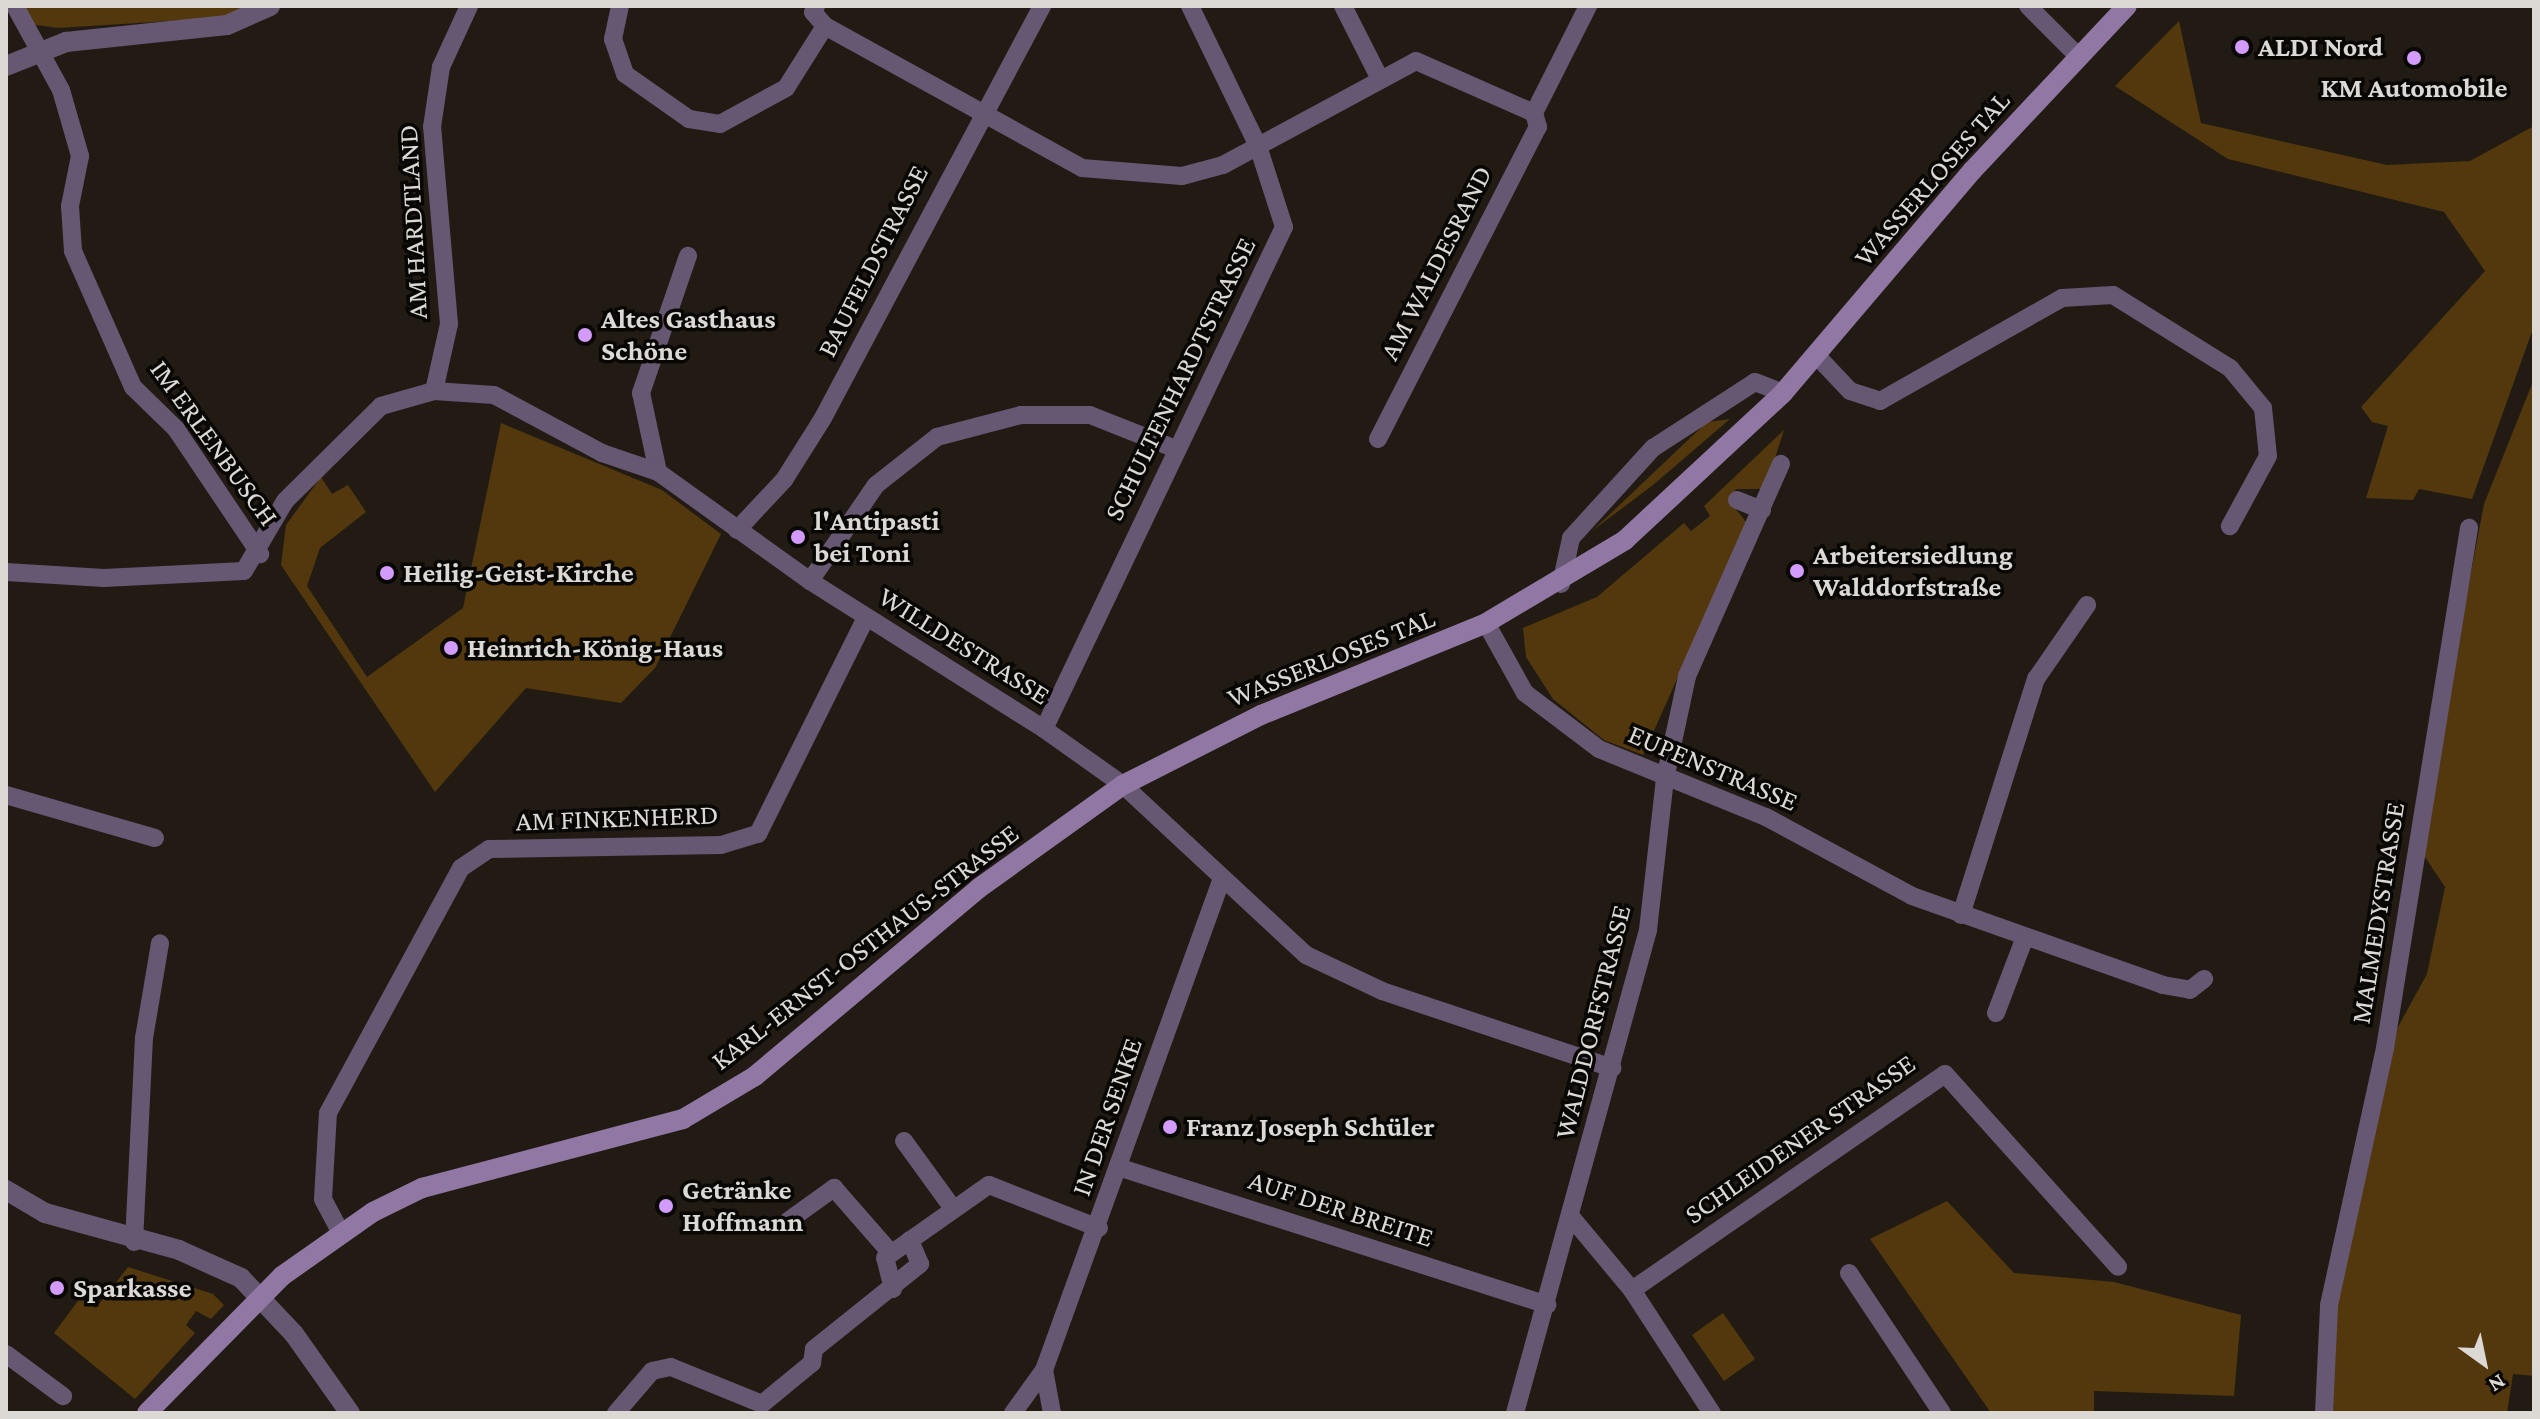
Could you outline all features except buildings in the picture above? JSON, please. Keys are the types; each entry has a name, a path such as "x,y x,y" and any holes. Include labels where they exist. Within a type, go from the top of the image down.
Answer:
{"main road":[{"name":"WASSERLOSES TAL","path":"1123,785 1261,715 1486,623 1561,584 1625,540 1783,393 2077,55 2127,6"},
{"name":"KARL-ERNST-OSTHAUS-STRASSE","path":"147,1413 262,1296 341,1233 422,1188 632,1138 728,1093 979,888 1123,785"}],"street":[{"name":"IM ERLENBUSCH","path":"15,6 61,90 80,156 70,206 73,251 133,387 176,429 260,554"},
{"path":"6,66 39,50 227,25 270,6"},
{"name":"AM HARDTLAND","path":"434,391 449,324 432,127 441,67 469,6"},
{"path":"620,6 613,39 625,74 689,119 720,124 786,88 825,26"},
{"path":"816,6 813,12 825,26 981,115 1082,168 1182,176 1258,146 1379,77 1416,61 1534,113"},
{"name":"BAUFELDSTRASSE","path":"737,530 784,480 823,418 981,115 1042,6"},
{"path":"1343,6 1379,77"},
{"name":"AM WALDESRAND","path":"1378,439 1538,127 1534,113 1588,6"},
{"path":"2028,6 2077,55"},
{"name":"SCHULTENHARDTSTRASSE","path":"1044,729 1284,227 1258,146 1195,7"},
{"path":"658,472 641,393 688,256"},
{"path":"1817,356 1850,391 1880,401 2062,298 2113,295 2230,368 2263,408 2268,456 2230,526"},
{"path":"1561,584 1571,538 1653,448 1755,382 1783,393"},
{"name":"WILLDESTRASSE","path":"260,554 285,501 349,431 381,406 434,391 494,395 602,453 658,472 810,581 1044,729 1123,785 1221,881 1306,955 1382,991 1612,1068"},
{"path":"810,581 876,485 937,437 1021,415 1090,415 1176,449"},
{"name":"WALDDORFSTRASSE","path":"1515,1413 1572,1218 1648,930 1665,779 1687,676 1781,464"},
{"path":"1737,500 1762,510"},
{"name":"MALMEDYSTRASSE","path":"2324,1413 2329,1305 2385,1048 2469,528"},
{"path":"6,572 211,576 244,571 260,554"},
{"path":"1961,915 2036,679 2087,605"},
{"name":"AM FINKENHERD","path":"341,1233 323,1199 328,1113 443,893 461,868 489,849 721,845 758,834 866,617"},
{"name":"EUPENSTRASSE","path":"1486,623 1525,693 1551,719 1665,779 1766,817 1961,915 2163,985 2190,990 2204,979"},
{"path":"6,795 155,838"},
{"name":"IN DER SENKE","path":"1013,1413 1044,1370 1099,1228 1221,881"},
{"path":"1996,1013 2025,937"},
{"path":"134,1242 144,1038 160,943"},
{"name":"SCHLEIDENER STRASSE","path":"1632,1290 1945,1074 2118,1267"},
{"path":"904,1141 952,1207"},
{"name":"AUF DER BREITE","path":"1118,1167 1547,1305"},
{"path":"893,1289 885,1258 952,1207 998,1185 1099,1228"},
{"path":"788,1221 834,1188 891,1253"},
{"path":"6,1190 45,1213 134,1242 218,1264 262,1296 350,1413"},
{"path":"1572,1218 1632,1290 1712,1413"},
{"path":"616,1413 652,1371 671,1367 765,1409 812,1363 814,1349 893,1289 920,1264 910,1240"},
{"path":"1849,1273 1942,1413"},
{"path":"6,1354 63,1396"},
{"path":"1044,1370 1052,1413"}],"shaded area":[{"path":"22,6 258,6 236,17 58,28 29,24"},
{"path":"2179,21 2201,123 2387,165 2470,161 2534,126 2534,326 2472,499 2419,489 2413,500 2366,498 2388,426 2372,422 2361,407 2485,271 2444,212 2228,159 2115,86"},
{"path":"2534,379 2534,1376 2513,1374 2507,1413 2325,1413 2330,1305 2387,1047 2427,974 2445,887 2419,848 2484,504"},
{"path":"1730,419 1653,485 1592,531 1707,422"},
{"path":"501,423 662,490 721,534 655,668 621,703 526,688 435,792 281,565 286,525 321,477 332,494 348,485 366,512 320,548 307,586 367,677 463,608"},
{"path":"1784,430 1765,489 1736,489 1730,502 1747,523 1643,755 1604,740 1553,699 1526,657 1523,628 1597,597 1684,523 1691,531 1710,516 1704,506"},
{"path":"1947,1201 2014,1273 2114,1282 2241,1315 2234,1396 2094,1391 2094,1413 1991,1413 1870,1239"},
{"path":"128,1267 213,1294 224,1305 211,1319 196,1311 186,1325 195,1333 135,1399 54,1333 80,1298 96,1308"},
{"path":"1723,1313 1755,1359 1724,1381 1692,1335"}],"place":[{"name":"ALDI Nord","path":"2242,47"},
{"name":"KM Automobile","path":"2414,58"},
{"name":"Altes Gasthaus Schöne","path":"585,335"},
{"name":"l'Antipasti bei Toni","path":"798,537"},
{"name":"Arbeitersiedlung Walddorfstraße","path":"1797,571"},
{"name":"Heilig-Geist-Kirche","path":"387,573"},
{"name":"Heinrich-König-Haus","path":"451,648"},
{"name":"Franz Joseph Schüler","path":"1170,1127"},
{"name":"Getränke Hoffmann","path":"666,1206"},
{"name":"Sparkasse","path":"57,1288"}]}
